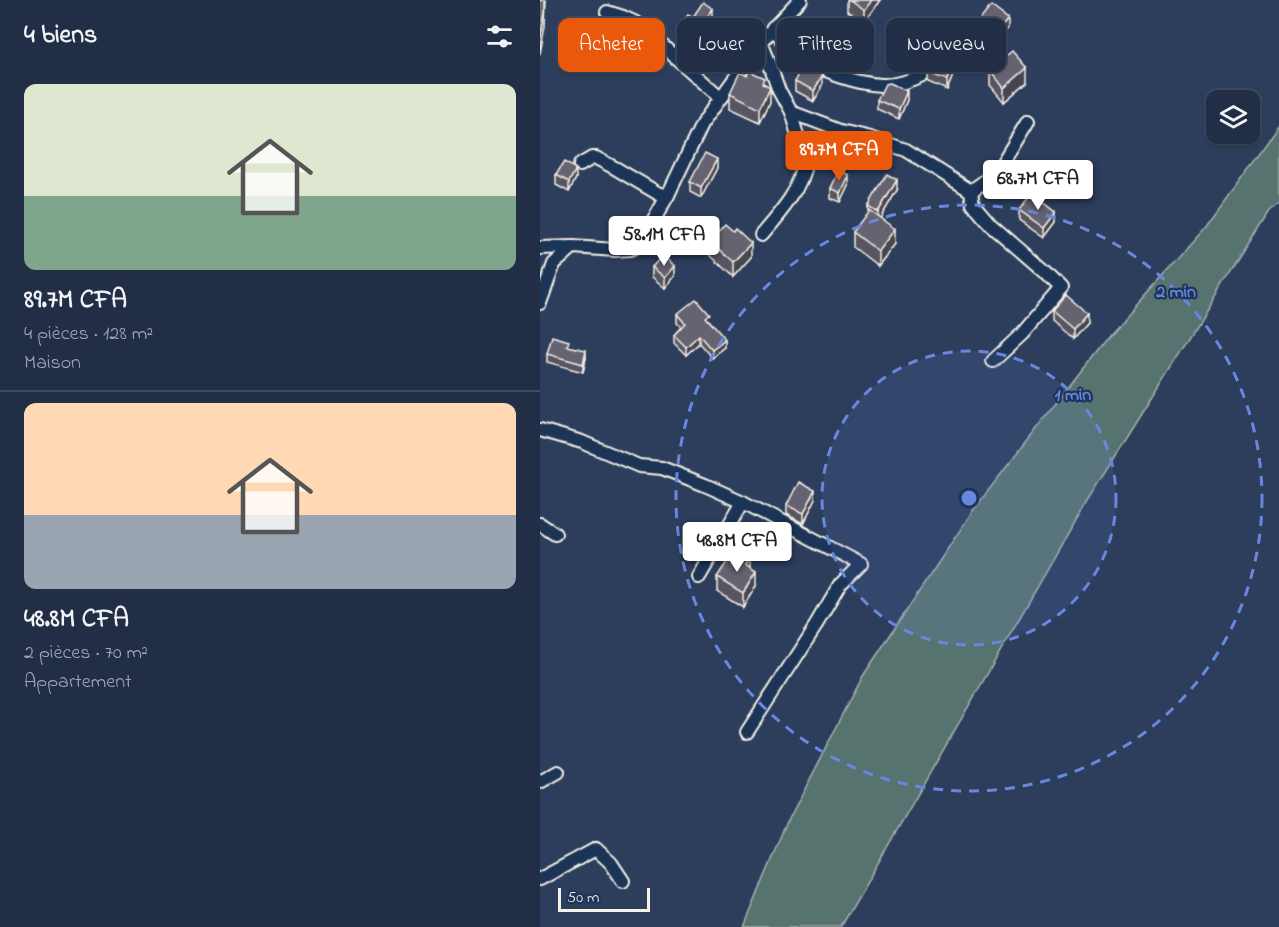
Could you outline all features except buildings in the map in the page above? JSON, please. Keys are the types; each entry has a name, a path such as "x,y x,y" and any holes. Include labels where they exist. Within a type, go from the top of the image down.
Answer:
{"street":[{"path":"765,38 800,0"},
{"path":"607,12 638,24 720,97"},
{"path":"774,28 787,46 799,57 817,68 851,80 881,85 908,82 925,74"},
{"path":"762,235 799,184 806,161 791,112 779,90 765,52"},
{"path":"542,248 573,247 615,250 630,249 640,244 668,195 702,124 739,72"},
{"path":"791,112 841,131 906,150 971,191 973,204 990,224 1061,288 1022,334 993,361"},
{"path":"971,191 985,181 1003,162 1028,121"},
{"path":"580,165 596,158 659,194 668,195"},
{"path":"540,303 554,264 573,247"},
{"path":"542,248 554,264"},
{"path":"540,430 582,442 639,466 662,468 743,502 861,564 840,585 747,732"},
{"path":"699,577 743,502"},
{"path":"540,524 555,534"},
{"path":"540,782 558,772"},
{"path":"540,879 596,849 611,862 623,881"}],"green space":[{"path":"1279,126 1279,203 1269,212 1086,503 841,927 744,927 789,819 863,676 974,509 1108,336 1206,227"}]}
